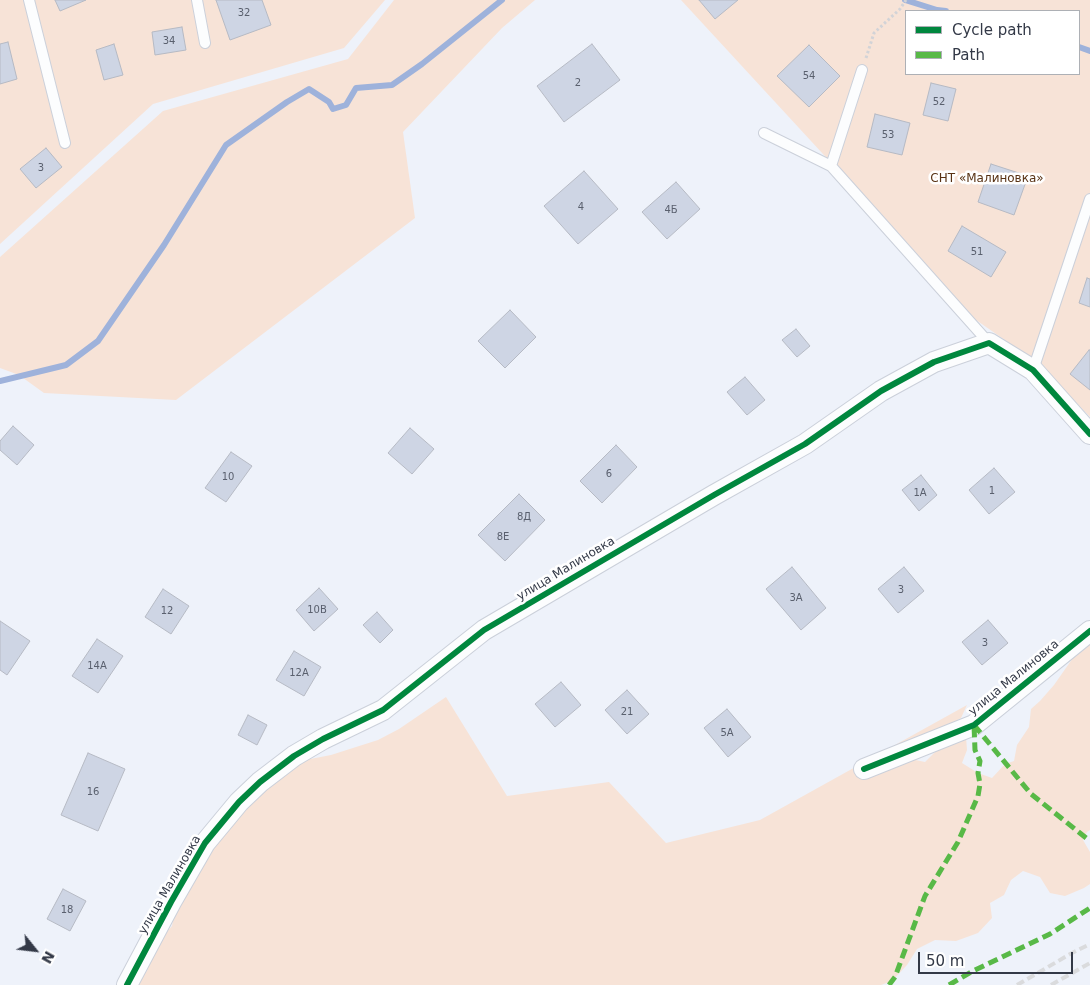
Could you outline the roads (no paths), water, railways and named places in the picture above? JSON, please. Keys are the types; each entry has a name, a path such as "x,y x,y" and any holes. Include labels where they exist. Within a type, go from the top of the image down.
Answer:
{"street":[{"path":"989,343 1033,370 1090,434"},
{"name":"улица Малиновка","path":"127,985 205,843 260,782 294,756 323,738 383,710 484,630 805,444 882,391 934,362 989,343"},
{"name":"улица Малиновка","path":"864,769 974,725 1090,630"}],"lane":[{"path":"29,0 65,143"},
{"path":"197,0 205,43"},
{"path":"831,166 862,70"},
{"path":"764,133 831,166 989,343"},
{"path":"1033,370 1090,198"}],"waterway":[{"path":"0,381 66,365 98,341 164,245 226,145 287,102 309,89 329,102 333,109 346,105 356,88 392,85 422,64 502,0"},
{"path":"905,0 937,10"},
{"path":"1080,47 1090,51"}],"railway":[{"path":"1017,985 1090,944"},
{"path":"1051,985 1090,963"}],"park label":[{"name":"СНТ «Малиновка»","path":"987,179"}]}
